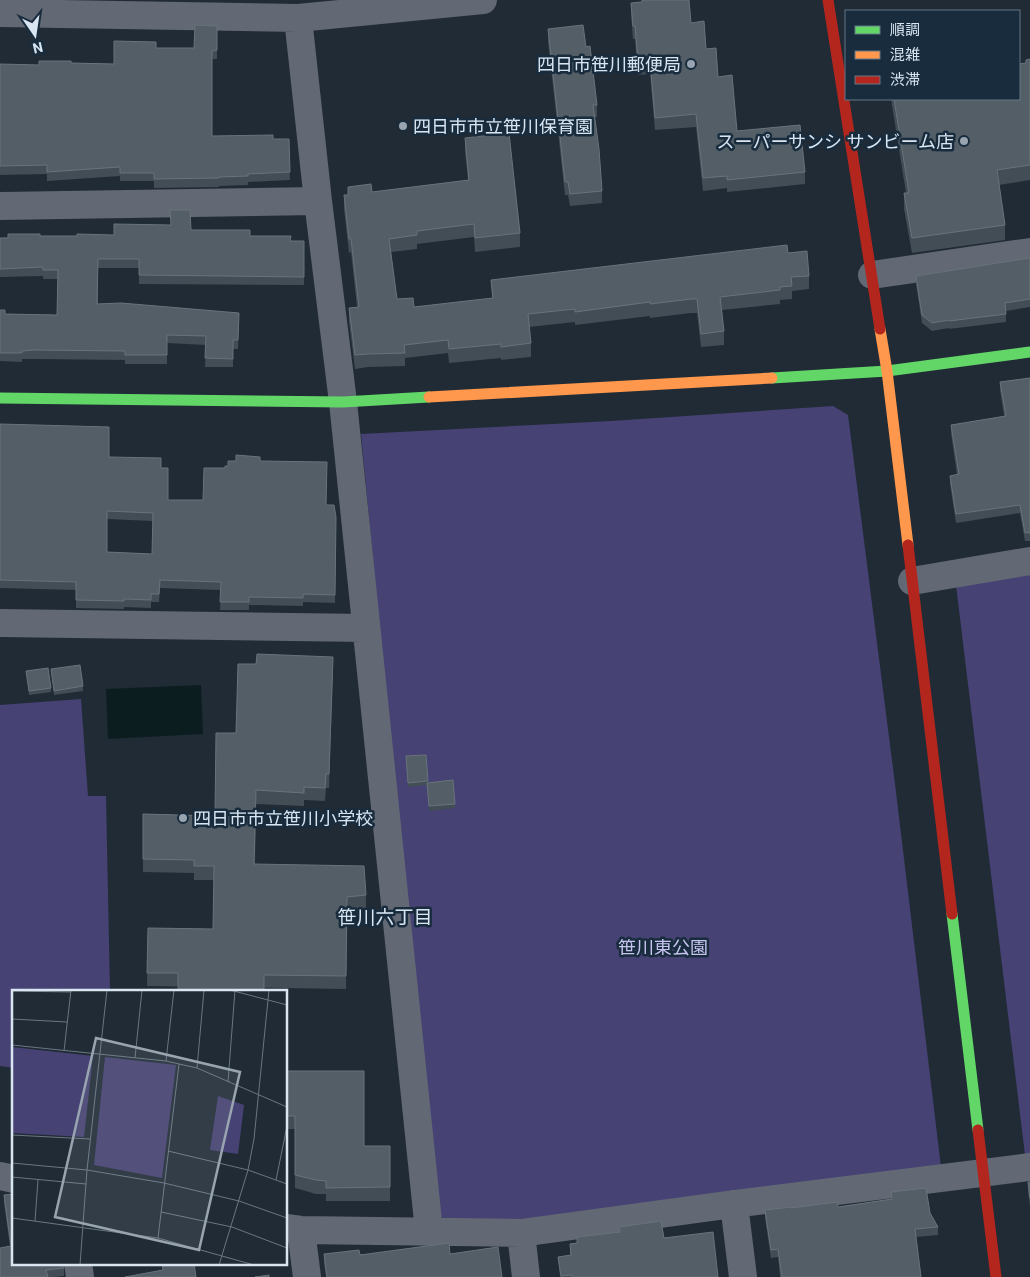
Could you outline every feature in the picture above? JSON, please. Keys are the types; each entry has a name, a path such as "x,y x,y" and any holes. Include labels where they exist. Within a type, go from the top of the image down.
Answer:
{"street":[{"path":"0,13 298,18 483,0"},
{"path":"828,0 888,371 996,1277"},
{"path":"298,18 343,402 429,1231"},
{"path":"0,206 318,200"},
{"path":"872,275 1030,252"},
{"path":"0,398 343,402 888,371 1030,352"},
{"path":"912,581 1030,561"},
{"path":"0,623 366,628"},
{"path":"307,1277 294,1229 521,1233 1030,1167"},
{"path":"734,1204 743,1277"},
{"path":"521,1233 526,1277"},
{"path":"78,1264 80,1277"}],"green space":[{"name":"笹川東公園","path":"833,406 848,415 941,1167 519,1220 444,1219 437,1213 361,434 611,421"},
{"path":"1030,573 1030,1154 1025,1155 956,585"},
{"path":"81,699 88,796 106,796 110,990 12,990 12,1068 0,1066 0,705"}],"shaded area":[{"path":"201,685 203,734 108,739 106,689"}],"building":[{"path":"642,0 689,0 691,23 704,21 706,49 716,48 718,77 732,75 737,131 800,125 805,172 727,180 727,176 703,178 696,114 655,118 650,61 638,62 635,26 633,26 631,3 642,2"},
{"path":"195,25 217,26 217,50 212,51 212,136 273,135 273,139 289,139 290,172 248,174 248,176 219,178 154,179 154,173 120,173 120,167 47,172 47,165 0,166 0,64 39,65 39,61 71,61 71,63 114,64 114,41 156,42 156,48 194,48"},
{"path":"583,25 586,47 590,46 597,105 593,105 602,191 570,194 568,182 565,182 548,29"},
{"name":"スーパーサンシ サンビーム店","path":"1030,59 1030,165 997,170 1005,225 912,238 904,193 909,193 894,100 1020,100 1020,64 1026,63 1026,60"},
{"path":"509,133 520,233 475,238 474,224 417,231 417,235 389,239 397,299 413,298 414,307 493,298 491,280 787,245 788,253 807,251 809,276 791,277 792,286 780,287 780,290 720,297 724,331 701,334 697,299 691,299 650,304 650,302 575,312 575,309 528,314 531,343 501,347 501,344 449,349 448,340 404,345 405,353 355,355 349,308 359,307 344,195 348,195 348,187 371,184 372,192 469,180 465,138"},
{"path":"170,210 190,210 191,230 250,230 250,236 291,236 290,241 304,241 304,277 139,275 139,259 98,259 97,304 121,303 239,313 238,340 233,340 233,359 205,358 206,336 167,335 167,355 125,355 125,351 35,350 22,351 22,353 0,353 0,310 5,310 5,314 57,315 58,270 43,270 43,267 0,269 0,238 8,238 8,234 40,234 40,236 114,235 114,224 171,225"},
{"path":"1030,258 1030,299 1005,303 1006,314 932,323 922,315 916,276"},
{"path":"1030,378 1030,532 1025,533 1020,505 956,514 950,476 959,474 951,425 1006,416 1000,382"},
{"path":"0,424 109,427 109,457 161,458 161,468 168,468 168,500 203,500 204,468 225,468 225,466 228,466 228,461 236,461 236,455 260,457 260,461 327,462 326,505 334,505 336,517 335,595 303,594 303,598 249,597 249,602 220,602 221,582 160,580 159,594 151,594 151,600 76,600 76,582 0,580","holes":["107,511 153,513 152,554 107,552"]},
{"path":"257,654 333,657 329,774 326,774 325,788 304,787 304,793 256,790 254,864 364,866 366,895 347,897 346,976 264,975 264,990 178,990 178,973 147,973 148,928 213,929 214,866 194,866 194,860 143,859 143,814 215,816 216,733 236,733 238,664 256,664"},
{"path":"80,665 83,686 54,691 51,669"},
{"path":"48,668 51,688 29,691 26,671"},
{"path":"426,755 428,781 408,783 406,756"},
{"path":"453,780 455,804 429,806 427,783"},
{"path":"288,1071 364,1071 364,1146 390,1146 390,1187 326,1188 326,1181 295,1175 295,1116 288,1116"},
{"path":"1028,1182 1030,1182 1030,1198"},
{"path":"926,1188 930,1213 938,1227 915,1229 921,1277 782,1277 778,1249 771,1250 765,1210 837,1202 838,1207 892,1199 891,1192"},
{"path":"12,1194 12,1264 64,1264 64,1268 46,1270 48,1277 0,1277 0,1248 11,1246 4,1195"},
{"path":"661,1221 664,1238 713,1232 718,1277 561,1276 558,1257 571,1255 570,1244 577,1243 577,1237 620,1232 619,1227"},
{"path":"449,1243 450,1254 498,1247 502,1277 327,1277 324,1254 359,1250 360,1255"},
{"path":"162,1264 194,1264 196,1277 125,1277 163,1270"}],"traffic: fast":[{"path":"772,378 887,371 1030,352"},
{"path":"0,398 343,402 429,397"},
{"path":"952,914 978,1130"}],"traffic: slow":[{"path":"880,329 887,371 908,545"},
{"path":"429,397 772,378"}],"traffic: jam":[{"path":"828,0 880,329"},
{"path":"908,545 952,914"},
{"path":"978,1130 996,1277"}],"place":[{"name":"四日市笹川郵便局","path":"691,64"},
{"name":"四日市市立笹川保育園","path":"403,126"},
{"name":"スーパーサンシ サンビーム店","path":"964,141"},
{"name":"四日市市立笹川小学校","path":"183,818"}],"district":[{"name":"笹川六丁目","path":"385,917"}]}
